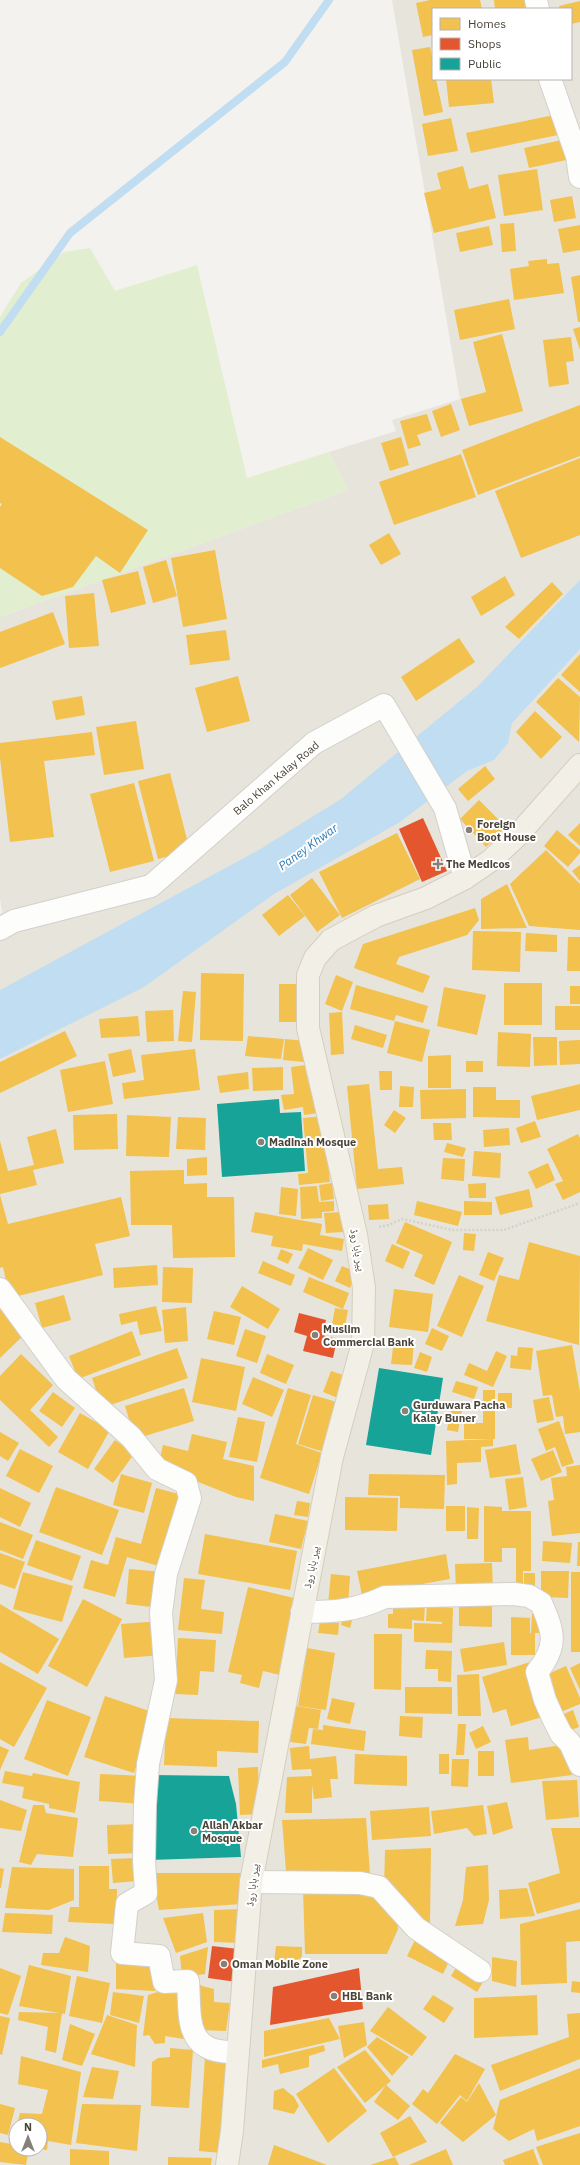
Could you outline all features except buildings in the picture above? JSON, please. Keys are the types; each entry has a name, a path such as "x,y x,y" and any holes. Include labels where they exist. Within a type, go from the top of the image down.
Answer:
{"main road":[{"path":"465,878 490,861 518,836 580,765"},
{"name":"پیر بابا روڈ","path":"227,2165 238,2053 251,1882 332,1457 363,1343 364,1288 356,1235 308,1028 308,975 315,958 332,940 376,916 426,898 465,878"}],"street":[{"path":"550,80 577,156 580,177"},
{"name":"Balo Khan Kalay Road","path":"0,929 14,921 151,886 314,743 384,705 445,808 465,878"},
{"path":"0,1289 66,1379 131,1437 157,1469 186,1482 190,1498 166,1574 161,1613 166,1680 148,1764 145,1805 144,1861 146,1893 127,1904 122,1953 159,1956 164,1982 188,1981 192,2030 200,2043 208,2048 238,2053"},
{"path":"302,1612 344,1611 365,1606 385,1597 514,1594 529,1596 541,1603 553,1639 544,1663 537,1672 545,1700 560,1734 570,1743 580,1765"},
{"path":"251,1882 360,1883 379,1887 416,1928 480,1970"}],"path":[{"path":"356,1235 371,1228 389,1225 402,1219 453,1230 504,1230 580,1203"}],"shaded area":[{"path":"392,0 580,0 580,2165 0,2165 0,914 2,912 0,899 0,617 348,490 329,452 396,431 392,420 460,399"}],"green space":[{"path":"90,248 115,291 197,265 247,478 329,452 348,490 0,617 0,317 21,283 64,252"}],"water":[{"name":"Paney Khwar","path":"580,580 580,649 512,723 508,743 494,760 467,771 400,822 274,894 144,987 0,1059 0,990 257,851 341,799 478,686"}],"waterway":[{"path":"0,332 70,233 285,62 329,0"}],"place":[{"name":"Foreign Boot House","path":"469,830"},
{"name":"The Medicos","path":"438,864"},
{"name":"Madinah Mosque","path":"261,1142"},
{"name":"Muslim Commercial Bank","path":"315,1335"},
{"name":"Gurduwara Pacha Kalay Buner","path":"405,1411"},
{"name":"Allah Akbar Mosque","path":"194,1831"},
{"name":"Oman Mobile Zone","path":"224,1964"},
{"name":"HBL Bank","path":"334,1996"}]}
